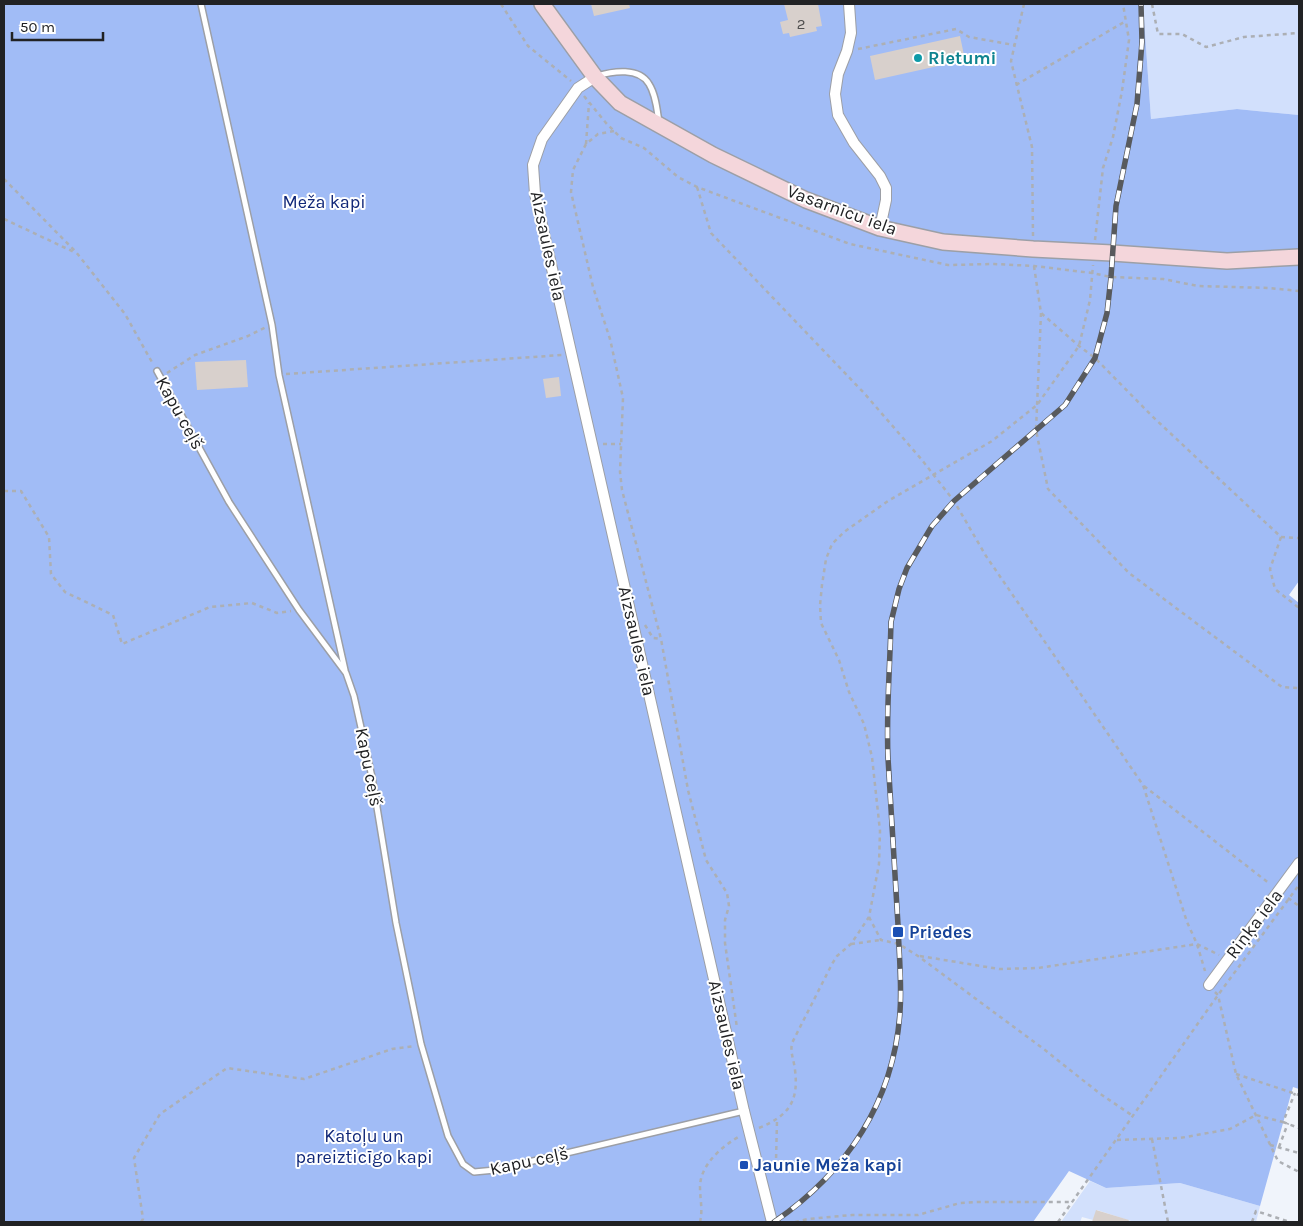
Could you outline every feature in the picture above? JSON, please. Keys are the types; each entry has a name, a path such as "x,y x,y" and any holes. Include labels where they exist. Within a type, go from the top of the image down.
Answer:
{"street":[{"name":"Vasarnīcu iela","path":"542,4 595,77 620,103 713,155 806,200 880,228 943,242 1033,249 1227,261 1299,256"},
{"path":"849,4 851,33 847,51 838,74 835,94 838,115 854,144 880,176 886,188 886,200 880,228"},
{"name":"Aizsaules iela","path":"595,77 578,88 542,139 533,165 534,194 744,1112 772,1222"},
{"name":"Riņķa iela","path":"1209,985 1280,892 1299,863"}],"lane":[{"path":"201,4 272,324 279,375 346,673"},
{"path":"595,77 622,72 631,72 640,76 649,83 654,94 660,125"},
{"name":"Kapu ceļš","path":"157,371 229,502 300,610 346,673 354,696 372,777 396,923 421,1044 448,1136 463,1164 474,1172 495,1170 744,1112"}],"path":[{"path":"501,4 528,46 578,88"},
{"path":"1024,4 1011,61 1032,146 1033,249 1041,313 1036,430 1048,489 1129,573 1282,687 1299,688"},
{"path":"700,1222 701,1175 711,1159 734,1140 777,1121 794,1100 796,1088 795,1068 790,1053 795,1034 837,956 851,944 869,917 879,864 880,831 872,757 864,724 849,692 839,660 821,623 820,604 826,559 832,544 844,532 888,501 992,441 1037,405 1078,346 1090,300 1102,168 1113,138 1129,40 1123,4"},
{"path":"1152,4 1158,34 1182,34 1206,47 1244,37 1299,33"},
{"path":"1016,84 1126,21"},
{"path":"847,51 956,29 969,37 1014,45"},
{"path":"589,103 586,144 573,170 571,192 593,286 610,339 623,398 620,472 622,490 661,638 688,790 706,860 727,892 729,906 725,920 725,943 738,1024 737,1031"},
{"path":"586,144 598,134 614,132"},
{"name":"Kapu ceļš","path":"4,180 76,252 125,314 157,371"},
{"path":"698,187 711,233 864,393 922,460 932,476 954,501 986,556 1143,785 1209,985 1218,995 1236,1074 1278,1161 1299,1172"},
{"path":"4,219 9,223 76,252"},
{"path":"1041,313 1078,346 1095,358 1152,416 1281,537 1299,538"},
{"path":"160,377 195,355 248,336 272,324"},
{"path":"279,375 571,354"},
{"path":"592,444 621,444"},
{"path":"4,491 22,491 49,537 51,574 65,592 112,615 122,644 210,607 252,603 277,613 300,610"},
{"path":"1281,537 1270,569 1275,589 1299,608"},
{"path":"1143,785 1299,906"},
{"path":"1058,1222 1218,995 1299,885"},
{"path":"869,917 880,940"},
{"path":"851,944 880,940 898,944 918,956 1038,1044 1099,1093 1133,1116"},
{"path":"918,956 998,969 1038,968 1197,944 1227,959"},
{"path":"141,1222 134,1158 160,1114 227,1068 304,1078 392,1049 421,1044"},
{"path":"1236,1074 1299,1095"},
{"path":"1283,1122 1295,1093"},
{"path":"1117,1140 1180,1138 1230,1129 1256,1114 1299,1128"},
{"path":"756,1120 760,1128"},
{"path":"770,1175 776,1161 777,1121"},
{"path":"1279,1147 1288,1124"},
{"path":"1152,1139 1168,1222"},
{"path":"1270,1145 1299,1153"},
{"path":"795,1222 852,1215 918,1215 960,1204 979,1202 1072,1202"},
{"path":"1252,1222 1256,1211 1290,1222"}],"shaded area":[{"path":"1143,4 1299,4 1299,115 1237,109 1151,119"},
{"path":"1090,1181 1106,1188 1180,1183 1260,1206 1256,1222 1134,1222 1097,1210 1093,1220 1082,1217 1080,1222 1061,1222"}],"green space":[{"path":"4,4 1143,4 1151,119 1237,109 1299,115 1299,581 1289,595 1299,603 1299,1089 1293,1087 1260,1206 1180,1183 1106,1188 1069,1171 1033,1222 4,1222"}],"building":[{"path":"591,4 629,4 630,8 594,16"},
{"path":"784,4 818,4 822,26 816,27 817,31 790,37 789,33 783,34 780,22 788,20"},
{"name":"Rietumi","path":"960,36 965,60 875,80 870,56"},
{"path":"246,360 248,387 197,390 195,362"},
{"path":"559,377 561,396 546,398 543,379"},
{"path":"1096,1210 1129,1220 1128,1222 1092,1222"}],"railway":[{"path":"774,1222 824,1181 844,1157 862,1132 877,1104 888,1075 896,1045 901,991 889,779 888,707 891,622 899,589 907,568 932,526 954,501 1065,405 1095,358 1107,313 1116,206 1137,104 1142,42 1141,4"}],"place":[{"name":"Rietumi","path":"918,58"},
{"name":"Priedes","path":"898,932"},
{"name":"Jaunie Meža kapi","path":"744,1165"}],"park label":[{"name":"Meža kapi","path":"324,202"},
{"name":"Katoļu un pareizticīgo kapi","path":"364,1146"}]}
